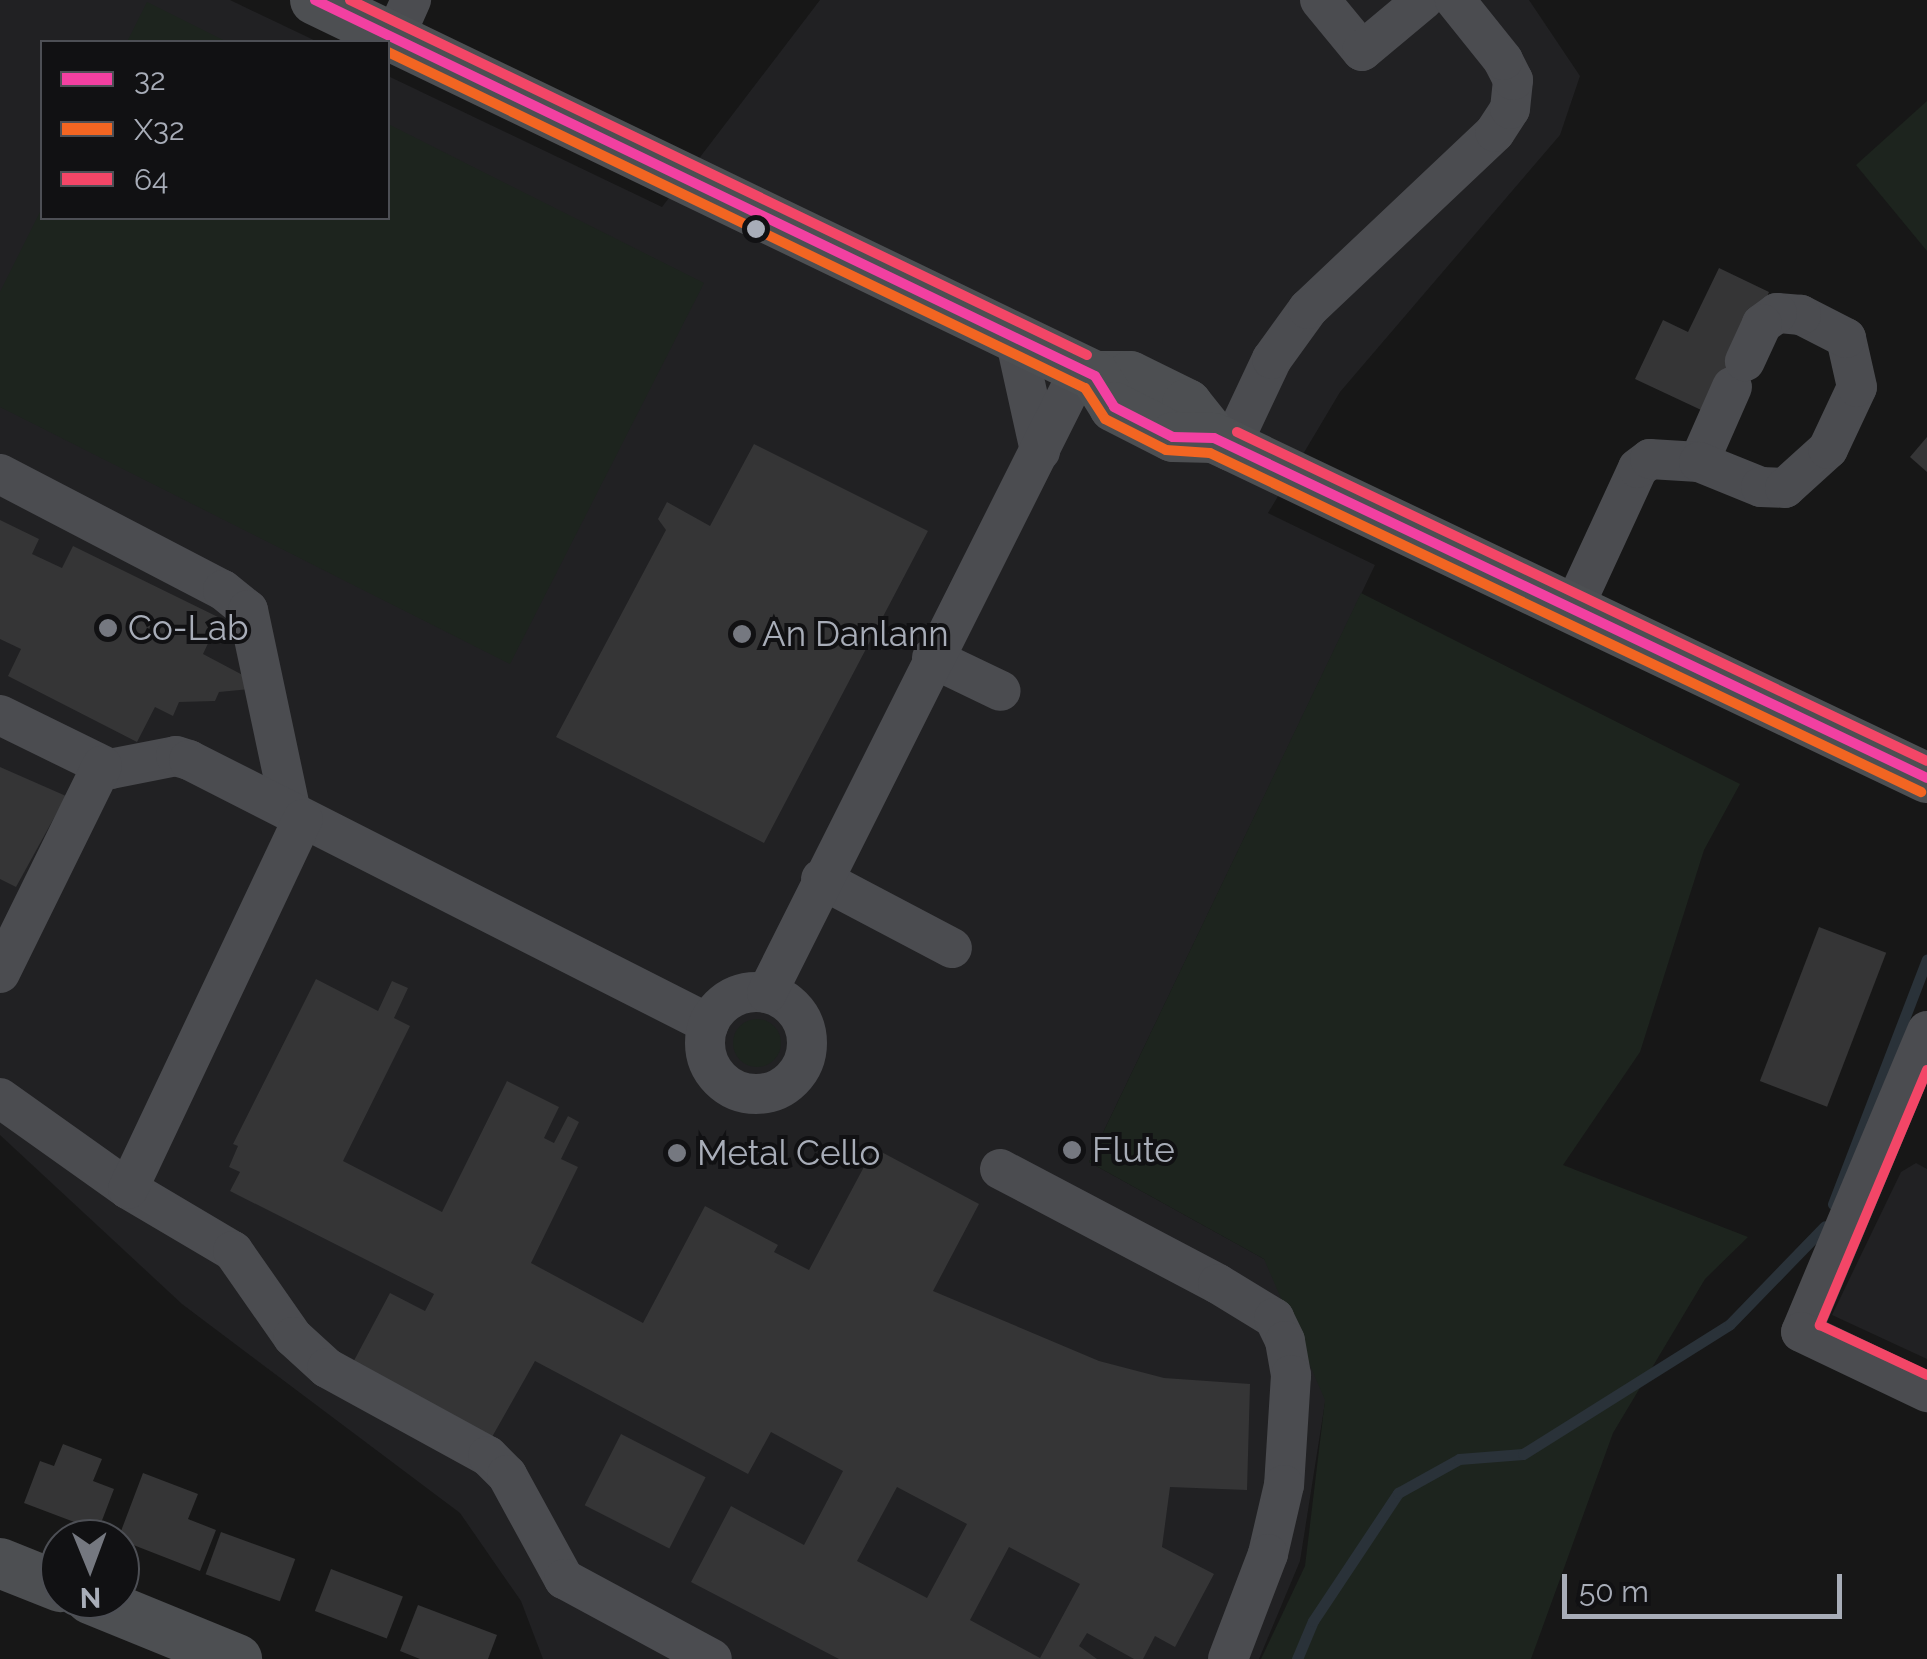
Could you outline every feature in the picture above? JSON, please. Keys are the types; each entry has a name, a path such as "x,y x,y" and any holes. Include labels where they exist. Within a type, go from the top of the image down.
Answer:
{"main road":[{"path":"315,0 403,19 1088,373 1114,407 1172,436 1222,442 1927,778"},
{"path":"0,1563 40,1579"},
{"path":"139,1619 237,1659"}],"lane":[{"path":"1320,0 1362,51 1423,0"},
{"path":"1222,442 1308,309 1495,132 1510,109 1513,80 1504,60 1455,0"},
{"path":"1572,611 1638,468 1668,456 1699,462 1746,482 1784,488 1804,477 1849,412 1858,373 1846,338 1801,315 1777,313 1762,324 1699,462"},
{"path":"1015,338 1040,451"},
{"path":"767,993 932,658 1040,451 1088,373"},
{"path":"0,474 224,590 248,610 297,816 278,884 128,1189"},
{"path":"932,658 1000,691"},
{"path":"0,715 102,766 126,769 176,756 709,1024"},
{"path":"0,973 102,766"},
{"path":"820,879 952,948"},
{"path":"767,993 790,1005 806,1039 798,1070 776,1090 748,1093 718,1077 706,1050 709,1024 730,999 767,993"},
{"path":"1927,1031 1802,1332 1927,1392"},
{"path":"0,1098 128,1189 234,1251 293,1338 327,1368 488,1456 507,1474 564,1579 712,1659"},
{"path":"1000,1169 1232,1292 1274,1318 1285,1341 1291,1375 1284,1484 1268,1554 1228,1659"}],"shaded area":[{"path":"0,0 230,0 314,40 40,40 40,220 390,220 390,77 662,207 820,0 1529,0 1580,76 1560,135 1340,392 1268,513 1375,565 1089,1162 1264,1259 1335,1339 1300,1561 1259,1659 543,1659 521,1601 460,1513 182,1304 0,1135"},
{"path":"147,2 223,40 128,40"},
{"path":"1927,101 1927,251 1856,165"},
{"path":"390,125 704,283 510,664 0,407 0,292 40,212 40,220 390,220"},
{"path":"1361,593 1740,784 1704,850 1640,1052 1563,1165 1748,1237 1705,1279 1613,1433 1531,1659 1261,1659 1305,1566 1325,1400 1264,1259 1089,1162"},
{"path":"757,1019 774,1026 781,1043 774,1060 757,1067 740,1060 733,1043 740,1026"},
{"path":"1916,1163 1927,1169 1927,1359 1832,1315 1901,1172"}],"building":[{"path":"1719,268 1769,292 1714,416 1635,379 1663,320 1688,332"},
{"path":"1927,437 1927,472 1910,457"},
{"name":"An Danlann","path":"754,444 928,531 764,843 556,737 666,530 658,519 667,502 710,526"},
{"name":"Co-Lab","path":"0,520 39,539 32,554 62,568 73,546 220,618 203,654 254,681 250,689 219,692 215,701 179,702 173,716 155,707 137,742 8,676 21,649 0,639"},
{"path":"0,767 66,796 16,887 0,879"},
{"path":"1819,927 1886,953 1827,1107 1760,1081"},
{"path":"316,979 378,1011 392,981 408,988 394,1018 410,1026 343,1161 442,1212 507,1081 559,1107 544,1138 554,1143 568,1116 579,1122 561,1159 578,1167 531,1263 643,1323 705,1206 778,1245 774,1252 809,1270 874,1148 979,1204 933,1291 1099,1361 1164,1378 1250,1384 1247,1490 1170,1487 1162,1547 1214,1574 1175,1647 1155,1636 1143,1659 1134,1659 1087,1633 1079,1646 1097,1659 839,1659 691,1582 731,1506 804,1545 843,1471 771,1432 748,1474 535,1361 488,1444 349,1370 390,1293 425,1311 434,1294 230,1191 240,1172 229,1167 238,1146 233,1144","holes":["897,1487 967,1524 927,1598 857,1561","1009,1547 1080,1584 1040,1658 970,1620"]},
{"path":"621,1434 706,1477 669,1548 585,1505"},
{"path":"63,1444 102,1459 93,1481 114,1489 103,1519 66,1519 24,1503 40,1461 54,1466"},
{"path":"143,1473 198,1494 188,1519 216,1530 200,1571 140,1548 140,1519 126,1519"},
{"path":"221,1532 295,1559 280,1601 206,1574"},
{"path":"331,1569 403,1597 387,1639 315,1611"},
{"path":"418,1605 497,1635 488,1659 420,1659 400,1651"}],"waterway":[{"path":"1833,1204 1927,959"},
{"path":"1297,1659 1313,1621 1398,1493 1459,1459 1523,1454 1730,1324 1825,1226"}],"transit line":[{"name":"32","path":"315,0 1095,376 1114,407 1173,437 1214,438 1927,778"},
{"name":"64","path":"350,0 1087,355"},
{"name":"X32","path":"390,53 1085,388 1105,419 1166,450 1210,453 1921,792"},
{"name":"64","path":"1237,432 1927,761"},
{"name":"64","path":"1927,1070 1820,1325 1927,1375"}],"place":[{"name":"Co-Lab","path":"108,628"},
{"name":"An Danlann","path":"742,634"},
{"name":"Flute","path":"1072,1150"},
{"name":"Metal Cello","path":"677,1153"}]}
